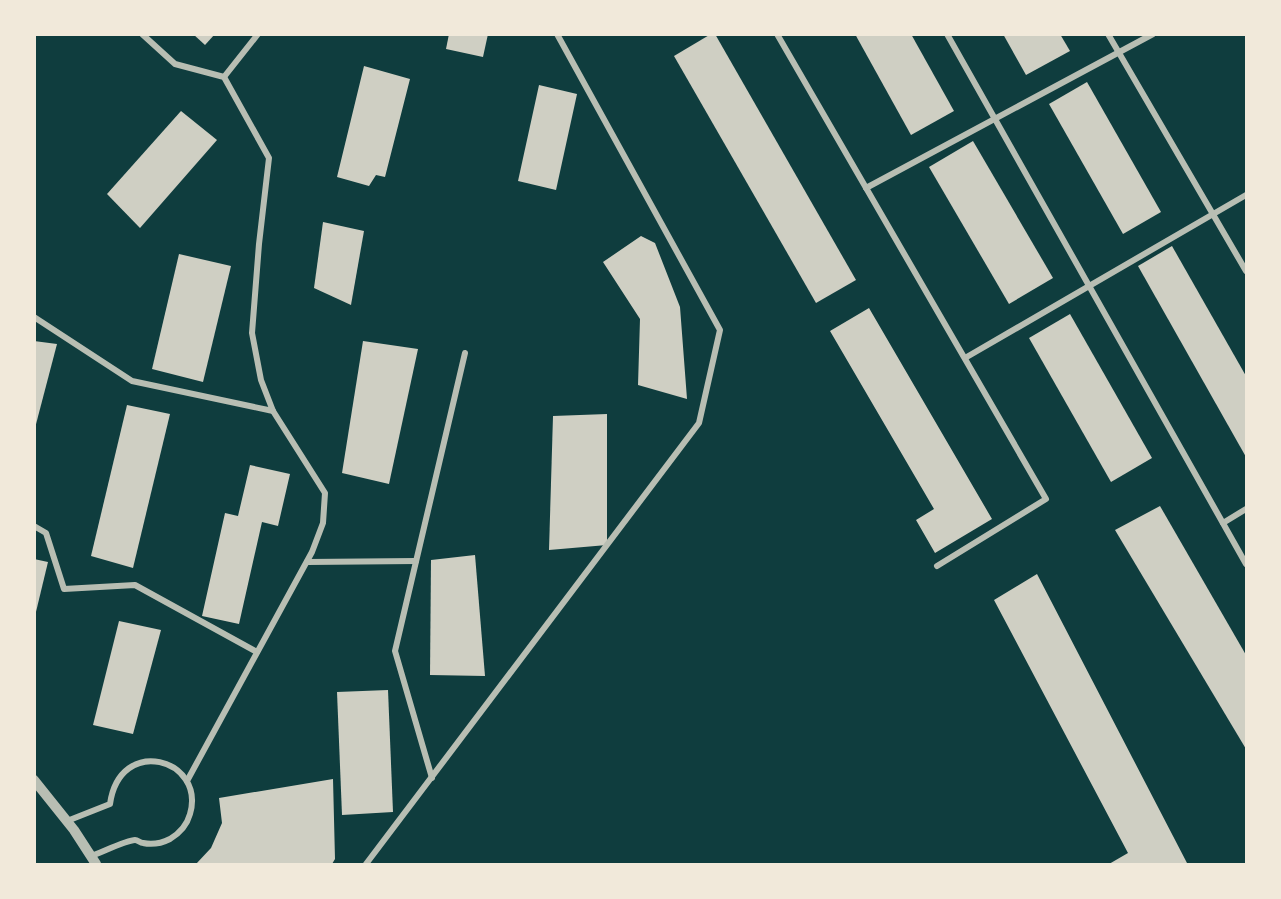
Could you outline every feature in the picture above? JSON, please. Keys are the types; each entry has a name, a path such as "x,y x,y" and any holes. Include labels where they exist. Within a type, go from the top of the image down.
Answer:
{"street":[{"path":"142,34 175,64 224,77 269,158 252,333 261,380 273,411 325,493 323,523 307,562 187,781"},
{"path":"224,77 258,34"},
{"path":"366,864 699,423 720,330 557,34"},
{"path":"777,34 1047,500 937,566"},
{"path":"947,34 1246,564"},
{"path":"1108,34 1246,271"},
{"path":"866,188 1153,34"},
{"path":"965,358 1246,195"},
{"path":"34,317 132,381 273,411"},
{"path":"432,778 395,651 465,353"},
{"path":"1223,523 1246,509"},
{"path":"34,526 46,533 64,589 135,585 257,652"},
{"path":"307,562 416,561"},
{"path":"34,780 94,860 134,840 156,844 178,833 188,820 192,807 191,794 187,781 180,773 166,764 153,761 140,762 127,768 118,778 112,790 110,804 67,821"}],"building":[{"path":"193,34 215,34 205,45"},
{"path":"449,34 488,34 483,57 446,49"},
{"path":"711,34 715,34 856,280 816,303 674,56"},
{"path":"855,34 911,34 954,111 911,135"},
{"path":"1003,34 1060,34 1070,51 1026,75"},
{"path":"364,66 410,79 385,177 376,175 369,186 337,177"},
{"path":"1087,82 1161,212 1123,234 1049,104"},
{"path":"539,85 577,94 556,190 518,181"},
{"path":"181,111 217,140 140,228 107,194"},
{"path":"973,141 1053,278 1009,304 929,167"},
{"path":"323,222 364,231 351,305 314,288"},
{"path":"641,236 655,243 680,307 687,399 638,385 640,319 603,262"},
{"path":"1172,246 1246,376 1246,457 1138,266"},
{"path":"179,254 231,266 203,382 152,369"},
{"path":"869,308 992,519 935,553 916,520 934,509 830,331"},
{"path":"1070,314 1152,458 1111,482 1029,338"},
{"path":"34,341 57,344 35,428 34,428"},
{"path":"363,341 418,349 389,484 342,473"},
{"path":"127,405 170,414 133,568 91,556"},
{"path":"607,414 607,545 549,550 553,416"},
{"path":"250,465 290,474 278,526 262,522 239,624 202,616 225,513 238,516"},
{"path":"1160,506 1246,655 1246,749 1115,530"},
{"path":"475,555 485,676 430,675 431,560"},
{"path":"34,559 48,562 35,616 34,616"},
{"path":"1037,574 1187,863 1109,864 1128,853 994,600"},
{"path":"119,621 161,630 133,734 93,725"},
{"path":"388,690 393,812 342,815 337,692"},
{"path":"333,779 335,859 332,864 196,864 211,848 222,823 219,798"}]}
